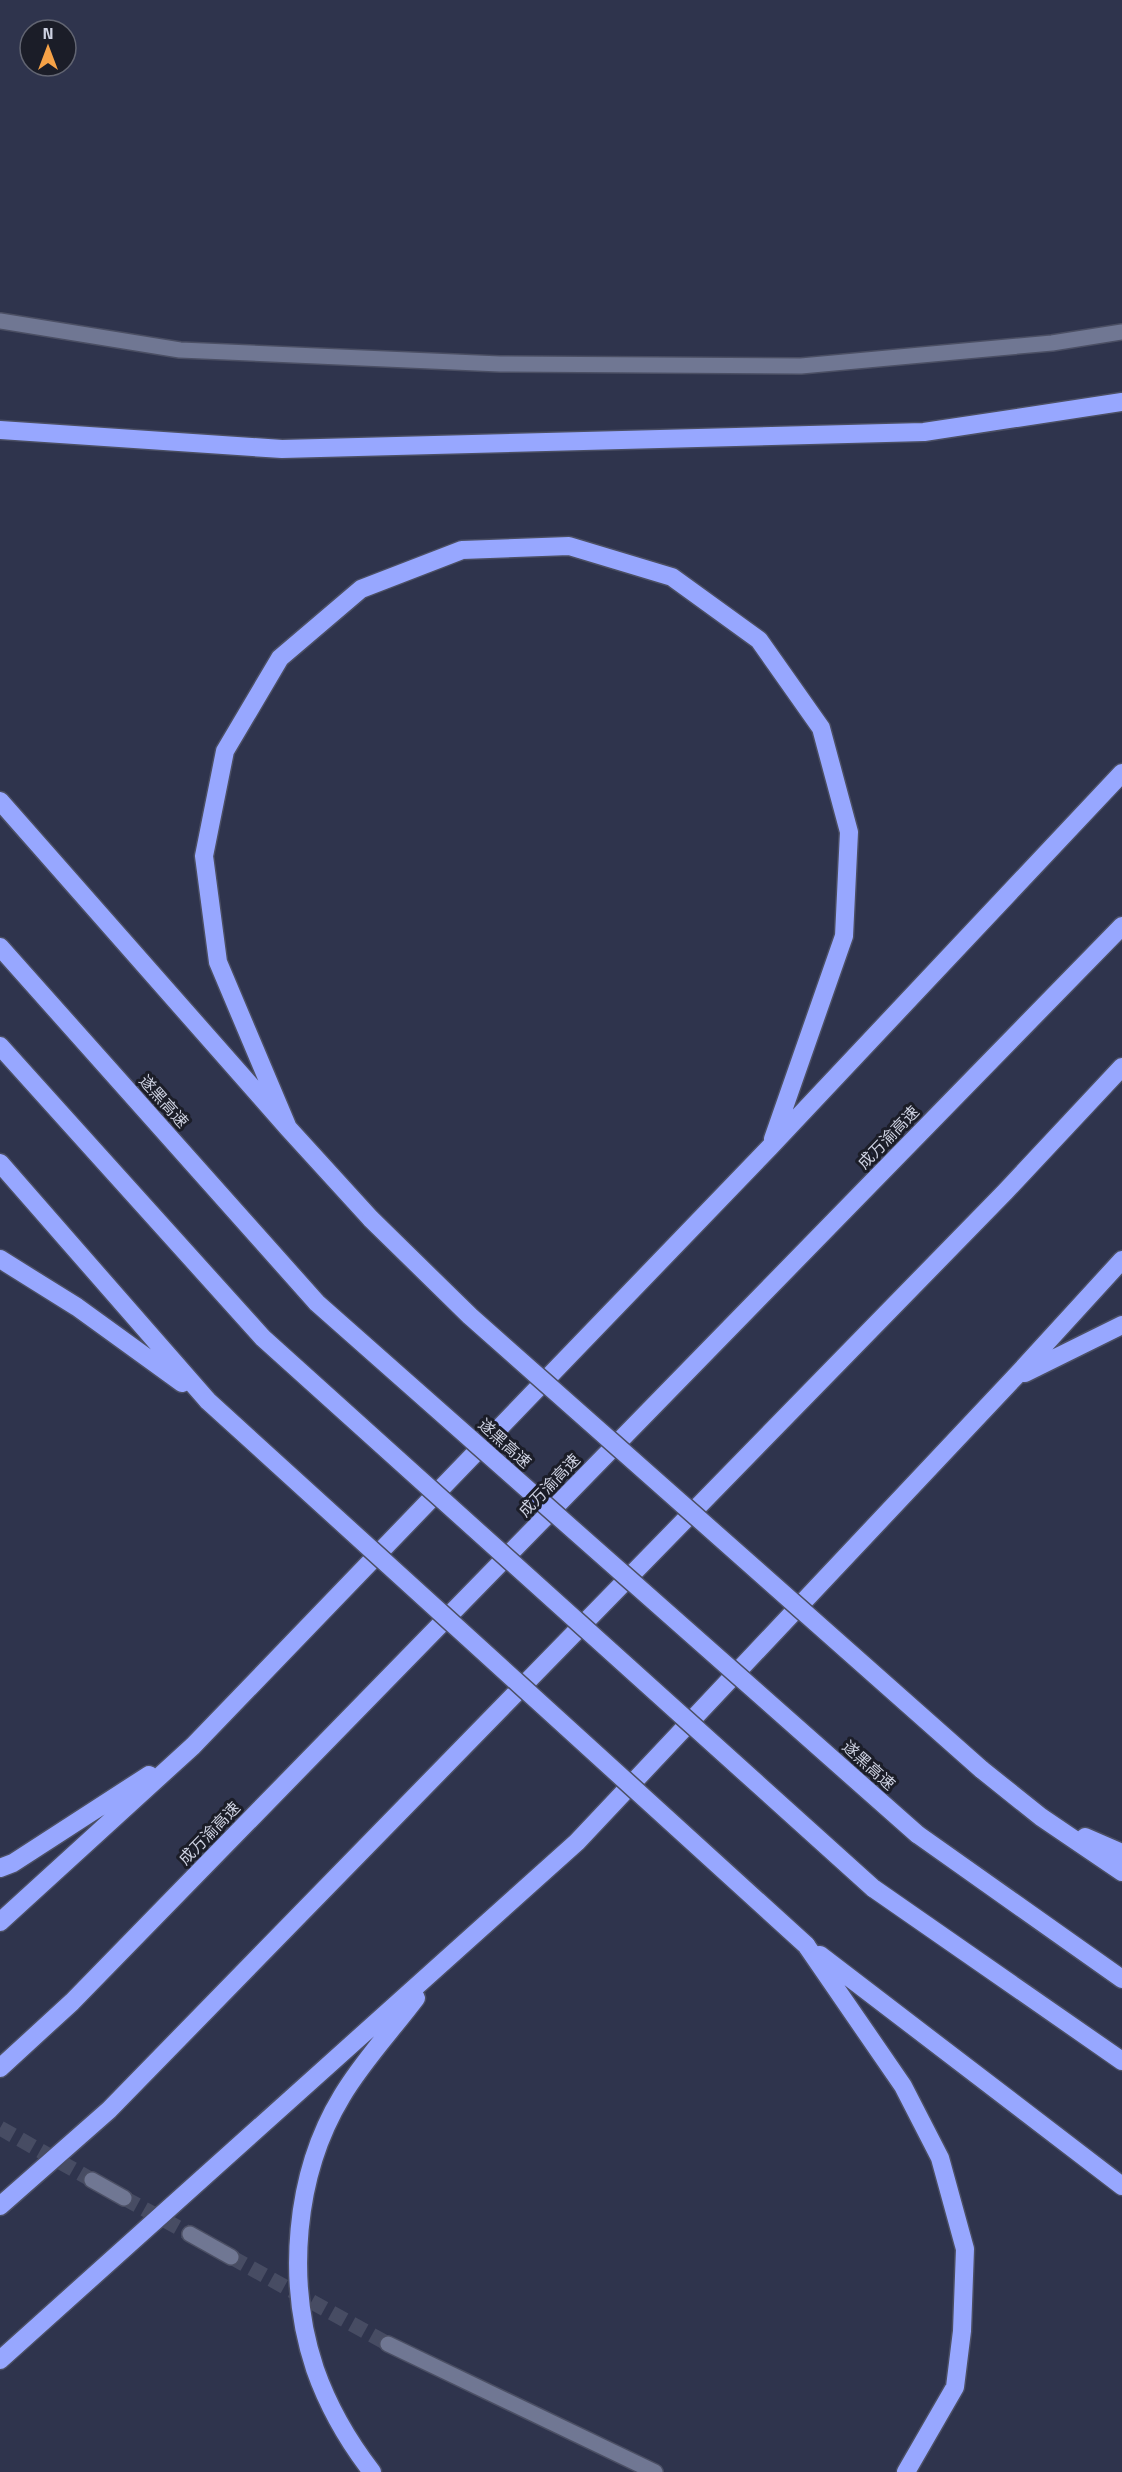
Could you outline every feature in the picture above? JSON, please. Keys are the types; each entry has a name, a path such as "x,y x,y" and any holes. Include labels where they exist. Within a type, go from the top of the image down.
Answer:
{"highway":[{"path":"0,430 282,449 924,432 1122,402"},
{"path":"288,1128 218,962 204,856 225,751 280,658 361,589 462,550 569,546 672,578 759,640 821,728 849,832 844,936 771,1147"},
{"path":"0,1922 193,1746 771,1147 1122,773"},
{"path":"0,801 371,1219 470,1316 981,1769 1041,1817 1122,1872"},
{"name":"成万渝高速","path":"0,2068 72,2002 1122,926"},
{"name":"遂黑高速","path":"0,946 317,1303 917,1834 1122,1979"},
{"path":"0,1046 262,1338 873,1888 1122,2061"},
{"path":"0,2206 109,2110 1005,1192 1122,1067"},
{"path":"0,1163 208,1401 806,1945 1122,2186"},
{"path":"0,1259 77,1307 208,1401"},
{"path":"0,2360 577,1842 1015,1377 1122,1260"},
{"path":"1015,1377 1122,1325"},
{"path":"0,1868 13,1863 193,1746"},
{"path":"1041,1817 1122,1853"},
{"path":"806,1945 909,2096 940,2158 965,2249 962,2331 955,2386 906,2472"},
{"path":"372,2472 353,2446 332,2408 313,2358 305,2327 299,2284 299,2245 303,2206 321,2140 342,2096 442,1964"}],"street":[{"path":"0,321 180,350 501,364 801,366 1052,343 1122,332"},
{"path":"92,2180 124,2198"},
{"path":"190,2234 231,2257"},
{"path":"388,2344 655,2472"}],"tunnel":[{"path":"0,2128 92,2180"},
{"path":"124,2198 190,2234"},
{"path":"231,2257 388,2344"}]}
